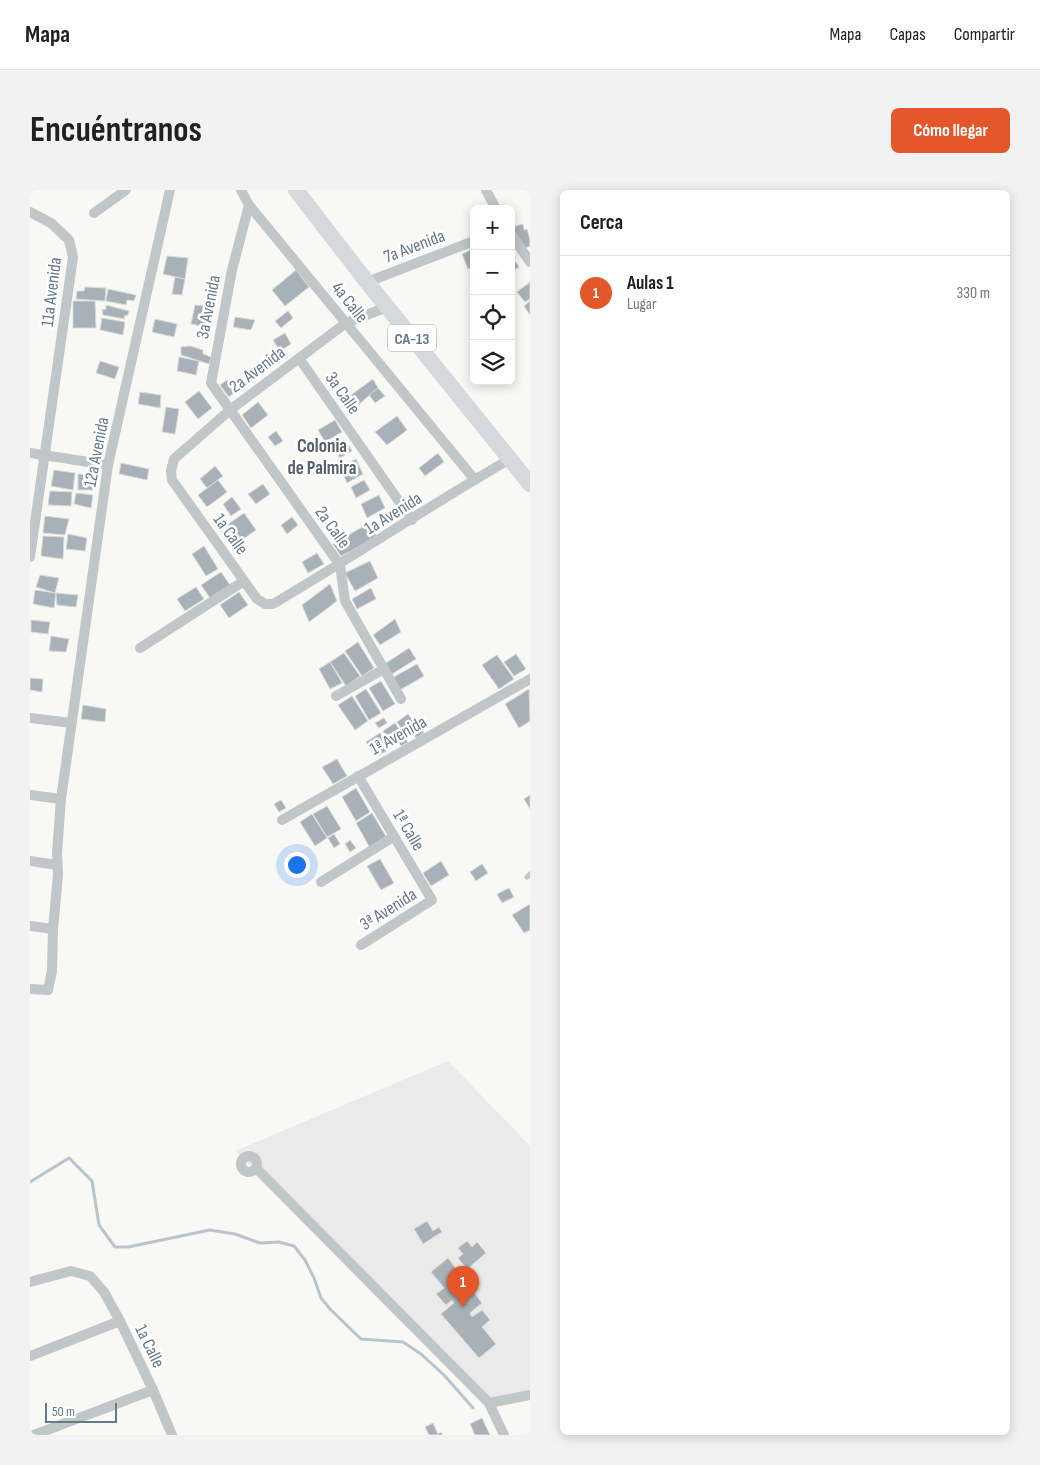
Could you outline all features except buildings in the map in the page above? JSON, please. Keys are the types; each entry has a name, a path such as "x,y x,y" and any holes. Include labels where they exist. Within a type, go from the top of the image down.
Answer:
{"main road":[{"name":"CA-13","path":"296,190 367,282 510,460 528,477"}],"street":[{"path":"94,213 126,190"},
{"name":"12a Avenida","path":"30,989 48,990 52,971 61,799 108,465 170,190"},
{"name":"4a Calle","path":"241,190 249,205 475,480"},
{"path":"486,190 494,205"},
{"name":"3a Avenida","path":"230,410 210,383 232,270 249,205"},
{"name":"11a Avenida","path":"30,212 51,224 69,240 73,258 30,556"},
{"path":"515,239 529,258"},
{"name":"7a Avenida","path":"367,282 470,243"},
{"name":"2a Avenida","path":"172,480 170,471 174,459 230,410 346,323 387,307"},
{"name":"3a Calle","path":"299,358 412,520"},
{"name":"2a Calle","path":"230,410 340,565 345,601 401,699"},
{"path":"30,453 108,465"},
{"name":"1a Avenida","path":"265,604 273,604 340,565 510,460"},
{"name":"1a Calle","path":"172,480 257,599 265,604"},
{"path":"140,648 244,581"},
{"path":"336,696 384,669"},
{"name":"1ª Avenida","path":"282,820 530,679"},
{"path":"30,718 71,723"},
{"name":"1ª Calle","path":"358,776 432,900"},
{"path":"30,795 61,799"},
{"path":"321,882 394,837"},
{"path":"30,861 57,865"},
{"name":"3ª Avenida","path":"361,944 432,900"},
{"path":"30,926 53,929"},
{"path":"256,1168 489,1403 504,1435"},
{"name":"1a Calle","path":"30,1282 71,1270 90,1276 104,1292 120,1321 172,1435"},
{"path":"30,1356 120,1321"},
{"path":"34,1435 153,1390"},
{"path":"489,1403 530,1395"}],"shaded area":[{"path":"448,1061 530,1146 530,1397 489,1403 235,1151"}],"waterway":[{"path":"30,1182 69,1158 92,1181 99,1225 115,1247 128,1247 210,1230 235,1234 260,1243 279,1242 294,1246 305,1260 321,1298 361,1339 403,1342 421,1354 444,1375 473,1408"}],"place":[{"name":"Aulas 1","path":"463,1307"}],"district":[{"name":"Colonia de Palmira","path":"322,456"}]}
